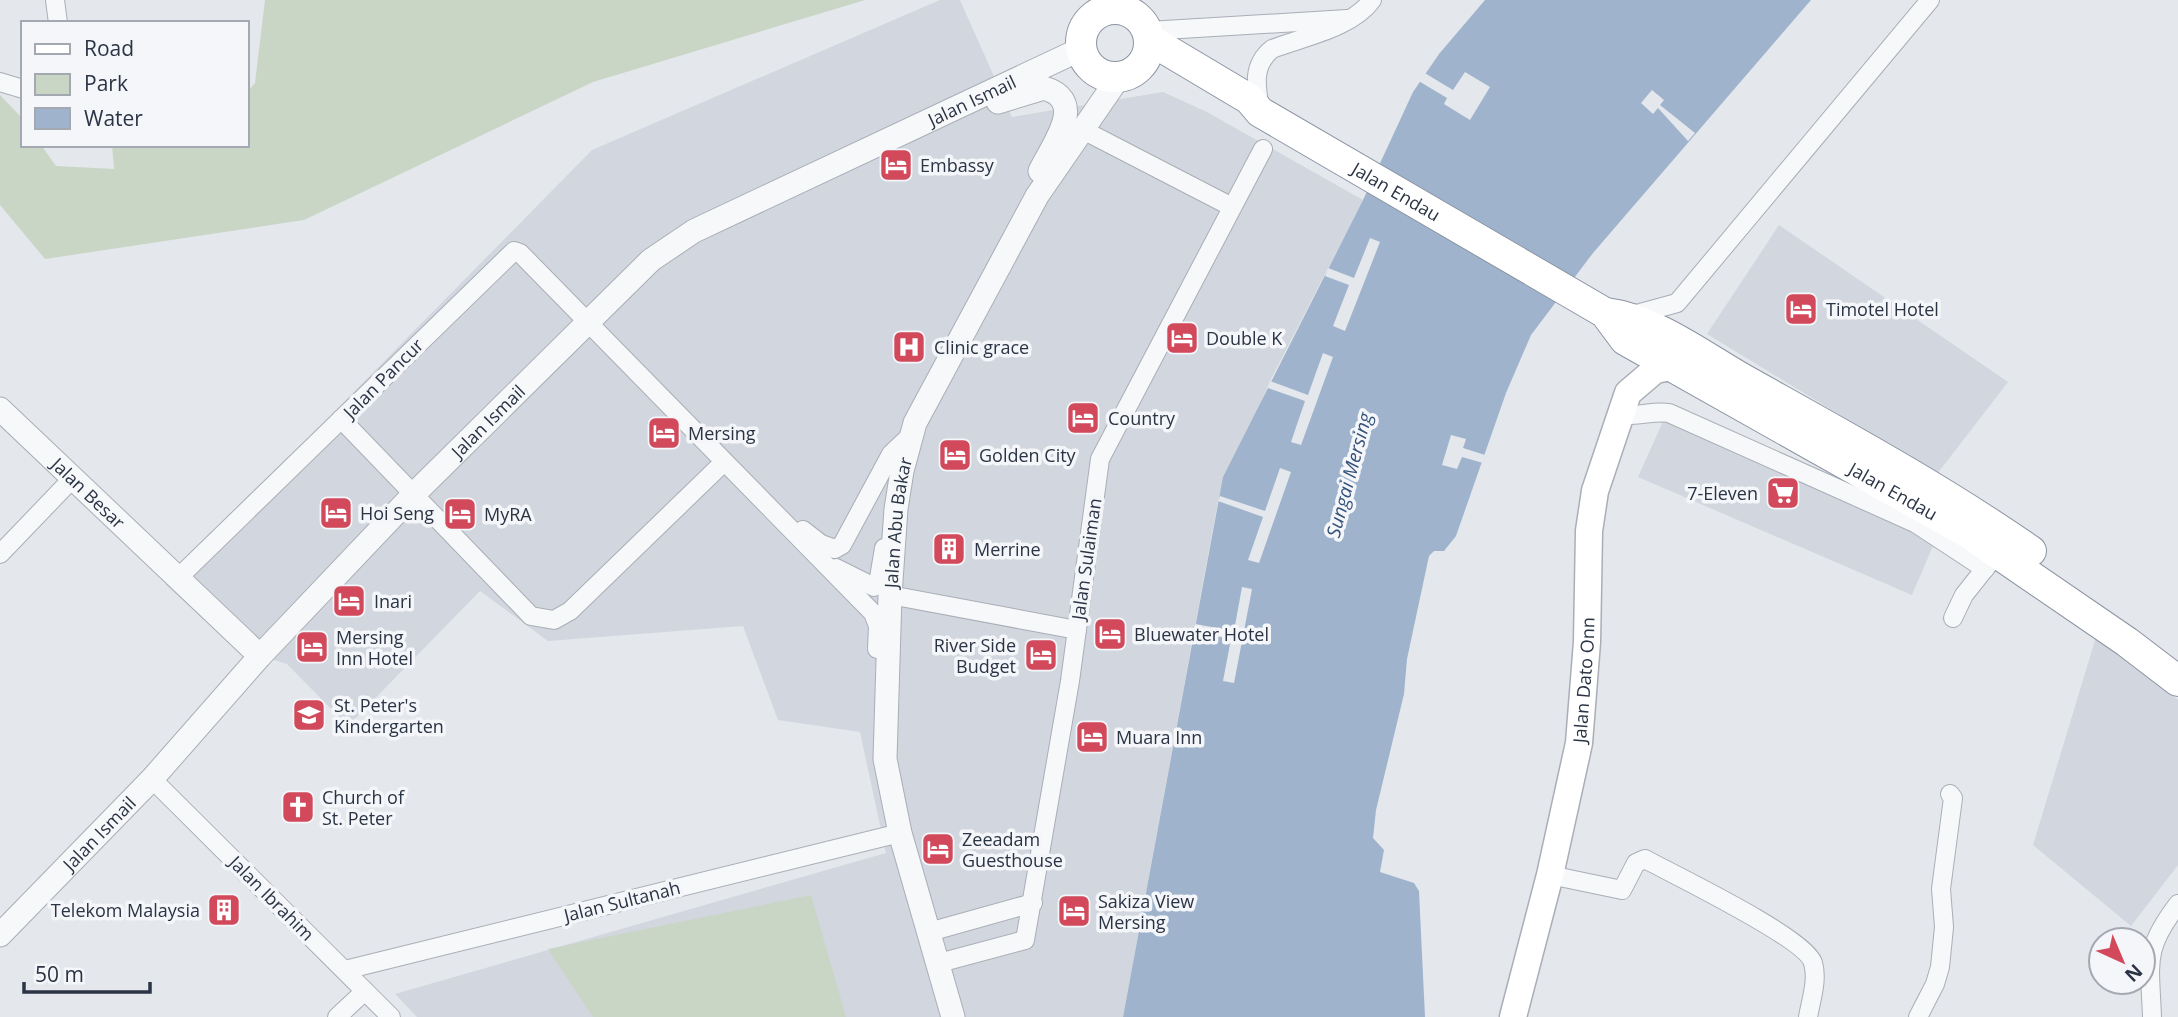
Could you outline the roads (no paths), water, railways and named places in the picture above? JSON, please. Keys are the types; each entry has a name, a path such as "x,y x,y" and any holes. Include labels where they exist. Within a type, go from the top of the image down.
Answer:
{"highway":[{"path":"1131,16 1148,54 1125,76 1097,73 1084,58 1081,49 1082,34 1089,21 1131,16"},
{"name":"Jalan Endau","path":"1131,16 1249,99 1260,113"},
{"name":"Jalan Endau","path":"1125,76 1163,73 1181,77 1242,110 1260,113 1677,356 1934,486 2178,657"},
{"name":"Jalan Endau","path":"1677,356 1991,561 2127,642 2178,681"}],"main road":[{"path":"1620,323 1624,404"},
{"path":"1624,404 1655,370 1677,356"},
{"name":"Jalan Dato Onn","path":"1513,1017 1573,778 1584,697 1591,510 1624,404"}],"street":[{"path":"55,0 58,21"},
{"path":"1260,113 1255,83 1265,54 1361,13 1372,0"},
{"path":"1620,323 1677,303 1930,0"},
{"path":"1131,16 1348,19"},
{"name":"Jalan Ismail","path":"0,935 152,779 260,656 413,495 587,320 671,244 1081,49"},
{"name":"Jalan Abu Bakar","path":"953,1017 900,833 885,759 896,509 910,436 1037,196 1125,76"},
{"path":"0,82 21,88"},
{"path":"909,130 923,130 1023,93 1044,88 1054,91 1067,103 1066,116 1035,183 1037,196"},
{"path":"1083,130 1232,207"},
{"name":"Jalan Sulaiman","path":"939,962 1025,940 1077,630 1100,459 1263,149"},
{"name":"Jalan Pancur","path":"179,577 514,251 520,253 587,320"},
{"path":"1677,303 1677,356"},
{"path":"587,320 876,618 877,747 885,759"},
{"path":"1624,404 1642,417 1669,413 1919,515"},
{"name":"Jalan Besar","path":"0,409 260,656"},
{"path":"341,419 531,616 554,620 570,611 724,462"},
{"path":"777,516 791,518 821,544 835,549 849,535 891,454 910,436"},
{"path":"0,554 74,478"},
{"path":"825,566 843,570 874,587 879,578 888,521 896,509"},
{"path":"1953,618 1964,595 1991,561"},
{"path":"891,595 1077,630"},
{"name":"Jalan Ibrahim","path":"152,779 391,1017"},
{"path":"1917,1017 1935,984 1940,967 1944,927 1941,889 1952,807 1950,794"},
{"name":"Jalan Sultanah","path":"345,970 900,833"},
{"path":"1550,875 1622,890 1636,863 1645,859 1790,938 1813,963 1815,976 1808,1017"},
{"path":"929,932 1033,904"},
{"path":"2152,1017 2151,947 2160,928 2178,904"},
{"path":"337,1017 365,991"}],"water":[{"name":"Sungai Mersing","path":"1485,0 1811,0 1593,253 1531,335 1506,393 1456,536 1444,551 1434,551 1429,556 1407,659 1404,694 1376,810 1373,838 1384,850 1380,872 1414,883 1419,891 1425,1017 1123,1017 1223,477 1363,200 1413,92 1439,54"}],"place":[{"name":"Embassy","path":"896,165"},
{"name":"Timotel Hotel","path":"1801,309"},
{"name":"Double K","path":"1182,338"},
{"name":"Clinic grace","path":"909,347"},
{"name":"Country","path":"1083,418"},
{"name":"Mersing","path":"664,433"},
{"name":"Golden City","path":"955,455"},
{"name":"7-Eleven","path":"1783,493"},
{"name":"Hoi Seng","path":"336,513"},
{"name":"MyRA","path":"460,514"},
{"name":"Merrine","path":"949,549"},
{"name":"Inari","path":"349,601"},
{"name":"Bluewater Hotel","path":"1110,634"},
{"name":"Mersing Inn Hotel","path":"312,647"},
{"name":"River Side Budget","path":"1041,655"},
{"name":"St. Peter's Kindergarten","path":"309,715"},
{"name":"Muara Inn","path":"1092,737"},
{"name":"Church of St. Peter","path":"298,807"},
{"name":"Zeeadam Guesthouse","path":"938,849"},
{"name":"Telekom Malaysia","path":"224,910"},
{"name":"Sakiza View Mersing","path":"1074,911"}]}
